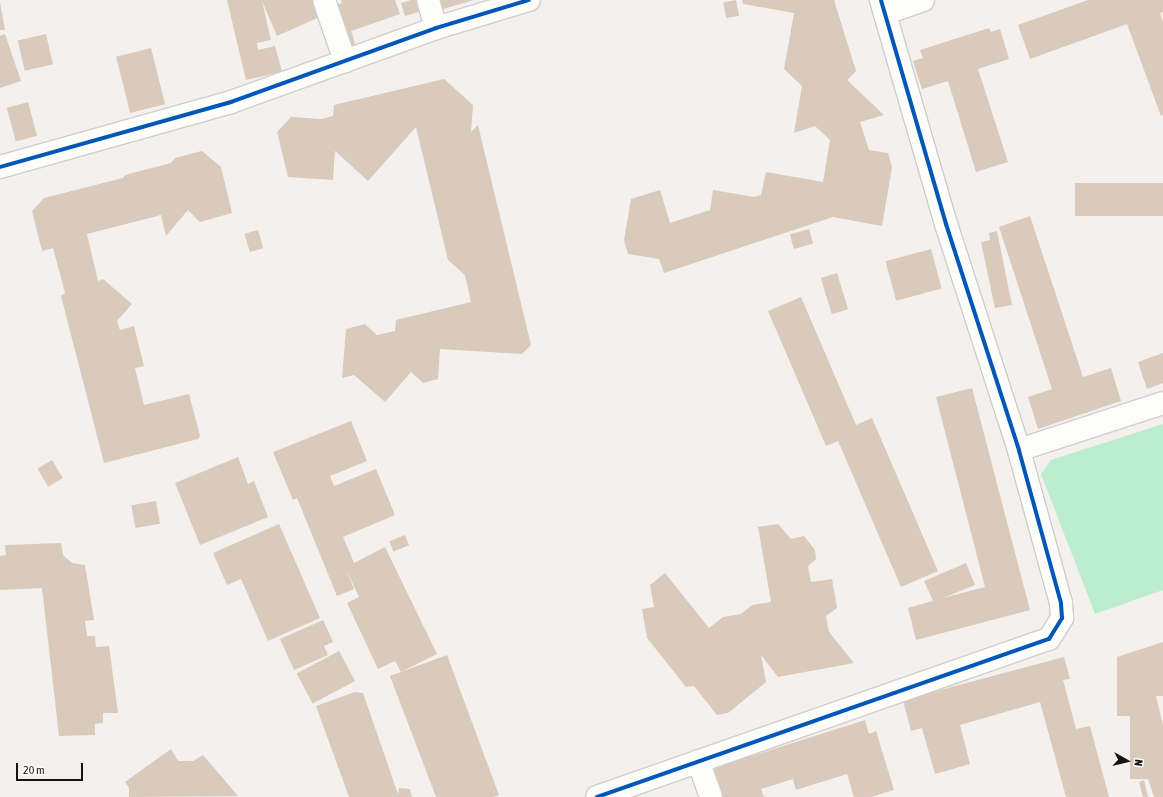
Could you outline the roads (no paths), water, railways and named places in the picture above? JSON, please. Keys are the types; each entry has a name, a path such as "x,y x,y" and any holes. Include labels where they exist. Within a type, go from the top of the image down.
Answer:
{"street":[{"path":"324,0 345,61"},
{"path":"428,0 436,28"},
{"path":"0,167 232,102 436,28 529,0"},
{"path":"596,797 1049,639 1062,618 1061,603 1019,450 946,224 883,6 923,0"},
{"path":"1019,450 1163,403"},
{"path":"698,761 711,797"}]}
